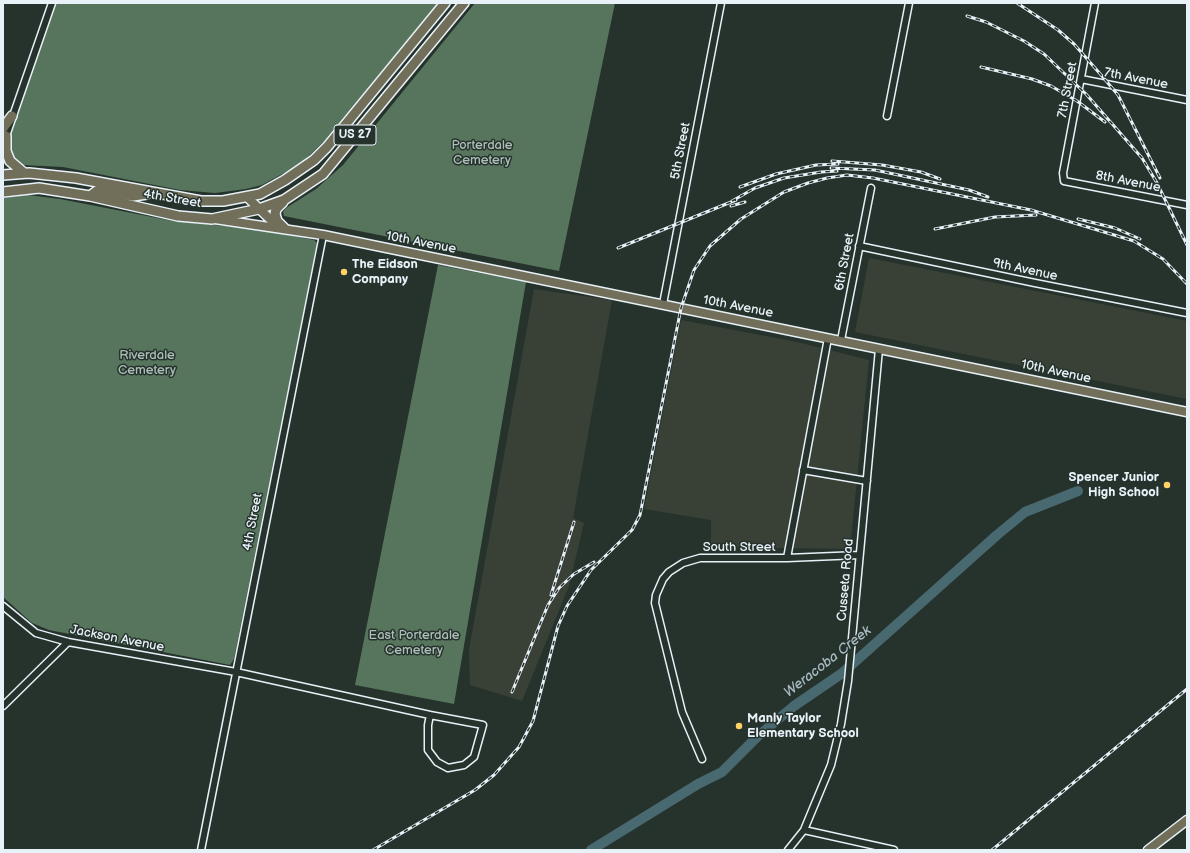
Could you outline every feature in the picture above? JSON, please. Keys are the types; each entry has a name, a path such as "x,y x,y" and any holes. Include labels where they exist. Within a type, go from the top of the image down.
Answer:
{"highway":[{"name":"4th Street","path":"3,175 24,173 76,178 201,201 223,201 260,194 285,180 314,160 445,3"},
{"name":"4th Street","path":"3,192 39,188 90,196 178,216 212,218 236,215 284,200 323,174 464,3"},
{"path":"12,116 4,133 6,151 10,161 24,173"},
{"path":"90,196 98,190 133,196 155,192"},
{"path":"284,200 276,209 275,214 276,221 284,228"}],"main road":[{"name":"10th Avenue","path":"247,197 275,224 284,228"},
{"name":"10th Avenue","path":"212,218 268,228 284,228 323,235 1187,412"},
{"path":"1148,850 1187,820"}],"street":[{"path":"12,116 52,3"},
{"name":"5th Street","path":"663,304 721,3"},
{"path":"887,116 909,3"},
{"name":"7th Street","path":"1064,181 1062,173 1095,3"},
{"name":"7th Avenue","path":"1081,79 1187,100"},
{"path":"3,146 4,133"},
{"name":"8th Avenue","path":"1064,181 1187,205"},
{"name":"6th Street","path":"841,340 871,188"},
{"name":"4th Street","path":"201,850 323,235"},
{"name":"9th Avenue","path":"859,246 1034,284 1187,313"},
{"name":"South Street","path":"702,759 682,712 665,649 655,603 659,587 669,572 691,560 700,558 787,558 828,338"},
{"name":"Cusseta Road","path":"788,850 804,830 831,765 841,724 852,649 859,555 879,349"},
{"path":"803,470 867,482"},
{"path":"787,558 859,555"},
{"name":"Jackson Avenue","path":"3,606 36,633 68,642 236,672 430,715 483,725 474,757 464,765 448,768 436,762 428,750 428,725 430,715"},
{"path":"3,706 68,642"},
{"path":"804,830 894,850"}],"shaded area":[{"path":"869,258 1187,321 1187,399 855,332"},
{"path":"534,289 612,300 573,518 584,523 569,586 522,701 470,685 469,650"},
{"path":"681,320 797,342 869,360 850,549 711,547 711,520 644,509"}],"green space":[{"path":"52,3 438,3 324,141 307,158 295,167 262,185 246,189 215,193 180,190 63,167 3,164 3,146"},
{"name":"Porterdale Cemetery","path":"475,3 615,3 559,271 284,216 283,212 286,208 316,189 343,165"},
{"name":"Riverdale Cemetery","path":"28,195 60,199 173,221 257,229 314,240 317,243 234,659 230,665 49,630 32,623 3,597 3,198"},
{"name":"East Porterdale Cemetery","path":"438,265 526,282 454,704 355,685"}],"waterway":[{"name":"Weracoba Creek","path":"591,850 698,784 722,772 757,737 794,706 841,674 997,535 1025,512 1078,491"}],"railway":[{"path":"1017,3 1058,30 1074,44 1118,95 1160,178"},
{"path":"967,16 986,22 1024,41 1044,54 1086,94 1142,158 1157,183 1187,245"},
{"path":"981,67 1032,79 1051,86 1077,101 1105,122"},
{"path":"832,161 882,165 921,172 940,179"},
{"path":"740,187 776,174 816,165 838,164"},
{"path":"831,168 875,170 969,190 988,197"},
{"path":"732,201 755,188 784,178 837,171"},
{"path":"373,850 475,790 494,775 519,747 533,721 558,626 567,606 591,570 632,530 640,515 681,308 694,270 710,246 741,219 784,192 808,183 847,175 873,178 1031,210 1134,241 1163,259 1187,284"},
{"path":"618,248 736,200"},
{"path":"731,206 745,202"},
{"path":"935,229 995,217 1036,215"},
{"path":"1078,219 1115,228 1140,239"},
{"path":"551,595 574,522"},
{"path":"512,692 548,605 559,588 574,574 594,562"},
{"path":"992,850 1187,689"}],"place":[{"name":"The Eidson Company","path":"344,272"},
{"name":"Spencer Junior High School","path":"1167,485"},
{"name":"Manly Taylor Elementary School","path":"739,726"}]}
